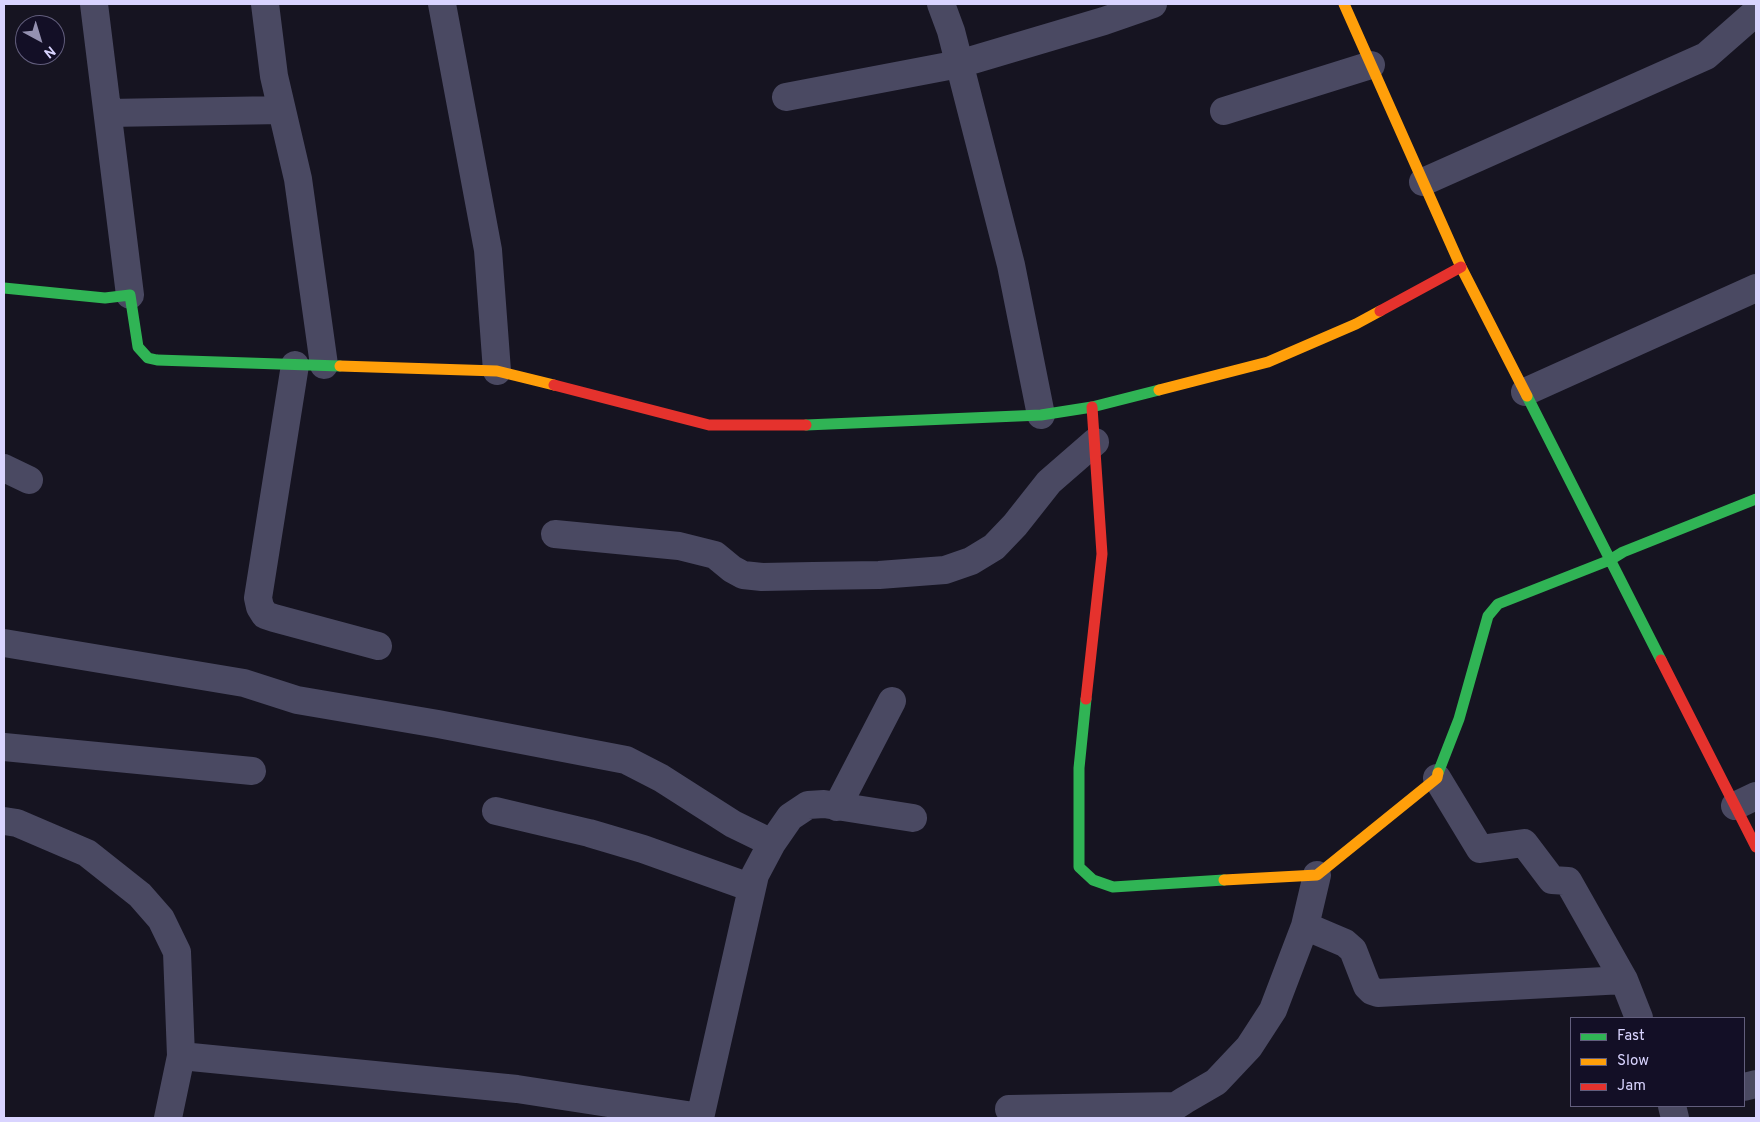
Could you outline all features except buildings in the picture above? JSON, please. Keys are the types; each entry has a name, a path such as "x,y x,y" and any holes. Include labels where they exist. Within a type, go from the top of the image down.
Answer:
{"street":[{"path":"94,4 130,295 138,347 148,358 196,362 497,371 709,425 817,426 1041,415 1092,406 1268,362 1356,324 1461,268"},
{"path":"265,4 274,76 298,178 324,365"},
{"path":"442,4 488,250 497,371"},
{"path":"942,4 951,31 1011,265 1041,415"},
{"path":"786,97 959,64 1104,22 1153,4"},
{"path":"1344,4 1461,268 1610,560 1746,801 1756,847"},
{"path":"1423,182 1706,56 1756,12"},
{"path":"1224,111 1371,65"},
{"path":"108,113 282,110"},
{"path":"4,288 105,298 130,295"},
{"path":"1524,392 1756,288"},
{"path":"295,364 258,598 260,608 265,614 274,618 378,646"},
{"path":"1092,406 1102,554 1079,768 1079,868 1093,880 1113,887 1317,875 1437,778"},
{"path":"555,534 679,546 715,554 732,569 743,575 762,577 879,575 945,570 971,561 994,547 1015,525 1049,482 1095,442"},
{"path":"4,468 29,480"},
{"path":"1639,1017 1624,980 1568,881 1552,880 1524,843 1480,849 1437,778 1438,769 1459,719 1488,616 1498,604 1756,499"},
{"path":"4,643 244,682 297,700 438,724 626,760 661,778 733,824 772,843"},
{"path":"837,807 892,701"},
{"path":"4,747 252,772"},
{"path":"181,1056 517,1088 700,1118 755,875 772,843 790,817 808,805 824,804 913,818"},
{"path":"496,811 643,849 752,888"},
{"path":"4,821 17,823 88,853 140,895 161,919 177,952 181,1056 168,1118"},
{"path":"1009,1109 1166,1112 1216,1082 1250,1047 1274,1010 1305,926 1317,875"},
{"path":"1305,926 1345,943 1353,950 1367,986 1372,991 1378,993 1624,980"}],"traffic: fast":[{"path":"4,288 105,298 130,295 138,347 148,358 157,360 340,366"},
{"path":"806,425 1041,415 1092,407 1159,390"},
{"path":"1527,396 1661,660"},
{"path":"1438,773 1459,719 1488,616 1498,604 1756,499"},
{"path":"1086,699 1079,768 1079,867 1093,880 1113,887 1224,880"}],"traffic: slow":[{"path":"1344,4 1461,267 1527,396"},
{"path":"1159,390 1268,362 1356,324 1380,311"},
{"path":"340,366 497,371 554,385"},
{"path":"1224,880 1317,875 1437,778 1438,773"}],"traffic: jam":[{"path":"1380,311 1461,267"},
{"path":"554,385 709,425 806,425"},
{"path":"1086,699 1102,554 1092,407"},
{"path":"1661,660 1756,847"}]}
